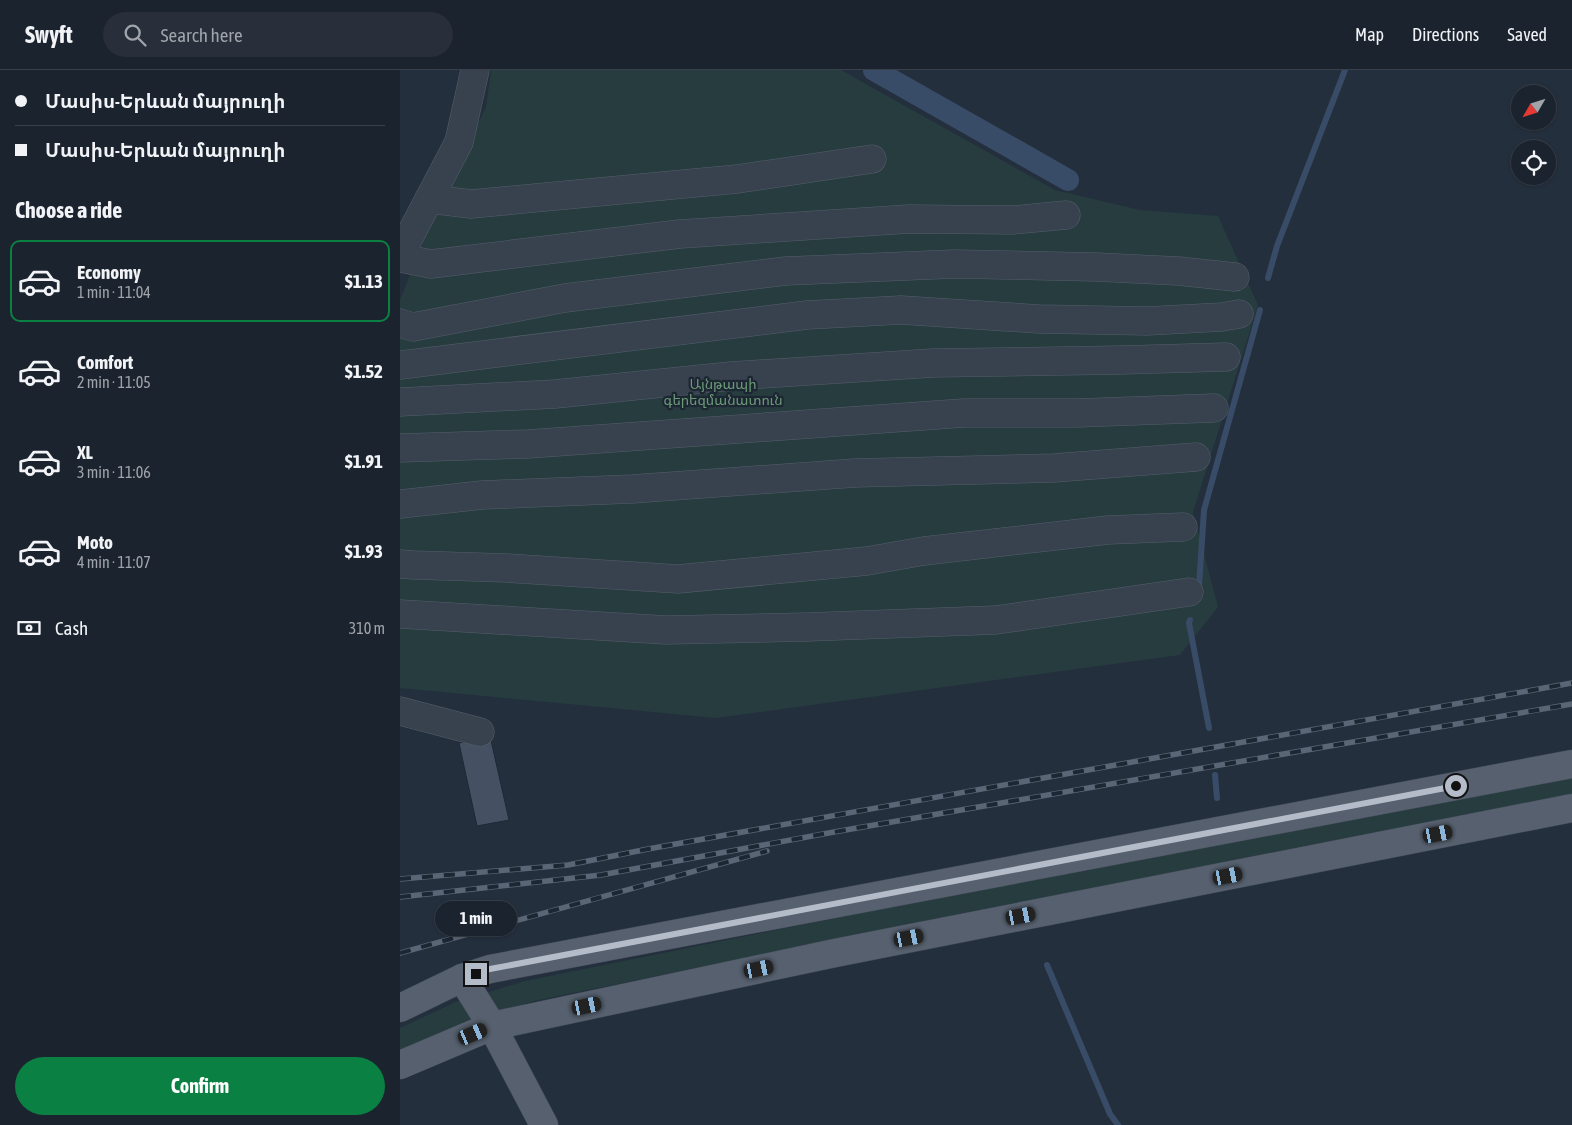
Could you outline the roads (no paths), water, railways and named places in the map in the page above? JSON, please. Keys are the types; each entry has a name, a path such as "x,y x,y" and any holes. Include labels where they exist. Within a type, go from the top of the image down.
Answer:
{"main road":[{"path":"400,1008 462,978 490,969 1572,764"},
{"path":"400,1065 492,1026 835,953 1572,808"},
{"path":"462,978 492,1026 544,1125"}],"lane":[{"path":"475,70 459,142 400,257 431,264 680,234 910,219 1013,220 1066,215"},
{"path":"429,199 471,204 737,179 872,159"},
{"path":"400,323 413,327 565,298 786,271 955,264 1096,267 1178,271 1235,277"},
{"path":"400,365 807,315 901,310 1039,319 1148,321 1222,317 1239,314"},
{"path":"400,402 555,394 731,376 933,363 1226,357"},
{"path":"400,448 528,444 964,413 1077,413 1214,408"},
{"path":"400,504 482,495 632,489 855,473 1054,468 1196,457"},
{"path":"400,564 506,568 678,579 867,561 924,551 1108,530 1183,526"},
{"path":"400,614 666,630 807,627 996,620 1189,592"},
{"path":"400,711 480,732"}],"waterway":[{"path":"874,70 1068,180"},
{"path":"1268,278 1277,246 1345,70"},
{"path":"1199,586 1204,510 1260,310"},
{"path":"1190,620 1189,623 1209,728"},
{"path":"1215,775 1217,798"},
{"path":"1047,965 1110,1114 1118,1125"}],"railway":[{"path":"400,879 568,865 1572,683"},
{"path":"400,897 601,875 834,832 1572,704"},
{"path":"400,953 767,851"}],"park label":[{"name":"Այնթապի գերեզմանատուն","path":"723,392"}]}
